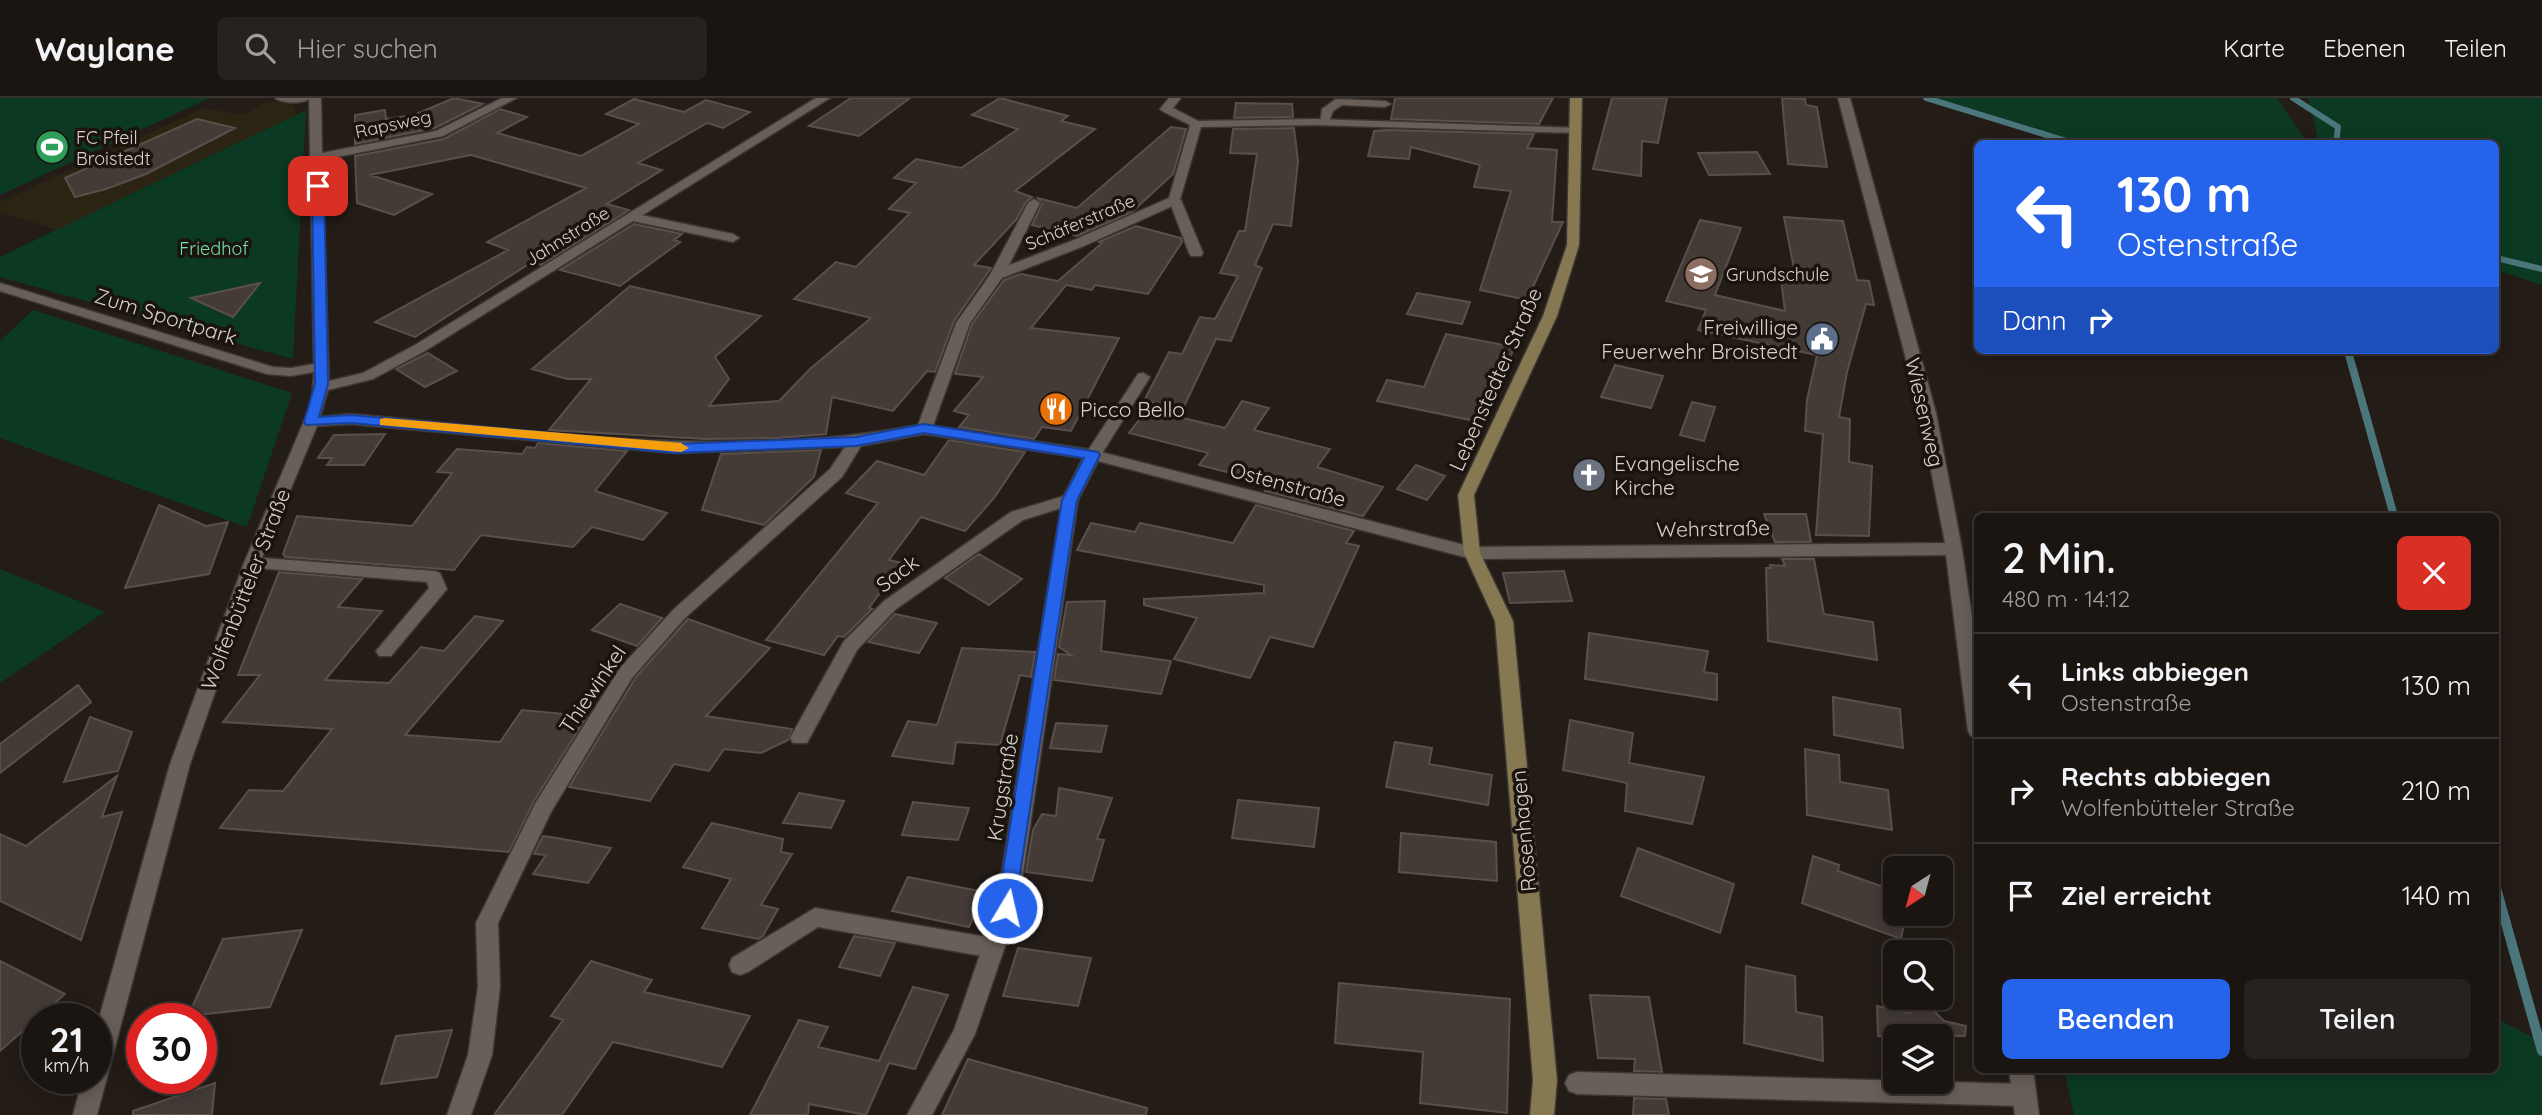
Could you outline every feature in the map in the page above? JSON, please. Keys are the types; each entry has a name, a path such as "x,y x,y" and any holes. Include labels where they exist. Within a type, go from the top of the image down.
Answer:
{"street":[{"path":"281,98 305,98"},
{"name":"Wolfenbütteler Straße","path":"112,1013 180,764 252,563 310,422 321,387 315,98"},
{"name":"Rapsweg","path":"317,158 439,134 511,98"},
{"name":"Jahnstraße","path":"321,387 358,379 389,365 824,98"},
{"path":"1175,98 1166,109 1196,124 1324,122 1576,130"},
{"name":"Lebenstedter Straße","path":"1472,553 1466,495 1550,316 1573,245 1576,98"},
{"name":"Wiesenweg","path":"1844,98 1928,413 1954,548 1974,700"},
{"path":"1324,122 1328,109 1340,101 1385,104"},
{"path":"1196,124 1175,200 1196,253"},
{"name":"Schäferstraße","path":"997,275 1079,243 1175,200"},
{"name":"Schäferstraße","path":"924,429 963,323 997,275 1034,203"},
{"path":"632,216 733,238"},
{"name":"Zum Sportpark","path":"0,287 272,371 292,372 321,367"},
{"path":"1093,455 1143,377"},
{"name":"Ostenstraße","path":"310,422 351,419 675,448 856,442 924,429 1093,455 1472,553"},
{"name":"Thiewinkel","path":"459,1115 480,1055 489,987 487,923 544,808 626,673 679,614 836,473 856,442"},
{"name":"Krugstraße","path":"919,1115 964,1034 1007,908 1070,500 1093,455"},
{"name":"Sack","path":"800,738 850,646 890,605 1017,516 1070,500"},
{"name":"Wehrstraße","path":"1472,553 1954,548"},
{"name":"Rosenhagen","path":"1472,553 1504,621 1545,1080 1542,1115"},
{"path":"252,563 434,577 438,589 385,651"},
{"path":"740,965 815,916 993,948"},
{"path":"1577,1083 2026,1105 2022,1073"},
{"path":"85,1115 91,1094"}],"shaded area":[{"path":"268,101 292,104 297,114 57,230 0,212 0,202 204,108 242,115"}],"green space":[{"name":"FC Pfeil Broistedt","path":"0,98 210,98 0,195"},
{"path":"1934,98 2277,98 2305,140 2073,140"},
{"path":"2308,98 2542,98 2542,285 2499,271 2499,140 2318,140"},
{"name":"Friedhof","path":"306,110 293,359 0,277 0,257"},
{"path":"33,310 292,393 247,527 0,438 0,341"},
{"path":"0,569 105,612 0,683"},
{"path":"2499,1020 2542,1042 2542,1115 2074,1115 2065,1073 2499,1073"}],"building":[{"path":"454,98 483,104 435,128 355,144 355,115 385,110 386,119 414,115"},
{"path":"851,98 910,98 859,136 809,126"},
{"path":"1000,98 1068,116 1061,121 1095,129 1015,191 1032,197 1016,220 974,265 991,268 954,321 935,372 927,371 893,411 832,397 826,434 777,438 706,439 549,430 591,379 567,379 532,369 630,286 761,316 715,357 729,379 709,406 779,401 811,368 871,318 794,299 836,262 856,267 910,213 889,209 916,183 894,178 916,159 961,168 1018,129 972,115"},
{"path":"1395,98 1553,98 1539,124 1391,119"},
{"path":"1612,98 1667,98 1658,143 1642,141 1641,176 1593,169"},
{"path":"1782,98 1805,99 1806,105 1817,107 1827,167 1788,164"},
{"path":"634,99 684,112 706,100 750,112 723,128 707,123 638,163 662,170 607,204 629,210 541,265 532,262 415,337 375,322 508,250 487,242 586,188 471,155 370,175 432,194 394,215 357,203 355,156 444,139 500,109 527,117 497,133 581,156 639,124 606,114"},
{"path":"1236,103 1292,104 1293,117 1234,118"},
{"path":"197,119 235,128 146,174 75,197 65,178"},
{"path":"1171,127 1186,129 1173,174 1132,212 1077,236 1032,225 1042,204 1038,198 1077,208"},
{"path":"1294,128 1298,161 1291,226 1273,224 1255,265 1262,268 1231,341 1216,339 1179,417 1225,428 1242,401 1269,408 1254,430 1330,449 1317,467 1383,487 1363,516 1265,491 1270,483 1199,465 1208,453 1129,433 1153,402 1144,401 1169,352 1182,354 1200,317 1215,319 1238,276 1220,273 1239,231 1245,231 1257,154 1230,153 1233,129"},
{"path":"1374,131 1534,134 1527,148 1557,150 1552,222 1563,222 1527,300 1480,290 1511,191 1474,187 1480,165 1411,147 1409,159 1368,156"},
{"path":"1757,152 1770,174 1709,175 1698,153"},
{"path":"1784,217 1843,221 1857,280 1869,281 1874,305 1866,304 1847,372 1839,417 1850,419 1849,462 1872,466 1869,536 1816,535 1823,434 1805,431 1807,400 1817,355 1698,330 1706,310 1666,301 1700,220 1741,228 1715,295 1785,311 1780,272 1795,274"},
{"path":"634,224 682,234 674,240 680,242 620,286 560,270"},
{"path":"1136,226 1181,238 1182,242 1148,294 1095,285 1092,290 1066,285 1031,328 1119,338 1071,431 1042,427 1034,439 959,427 969,415 954,411 983,377 955,374 972,324 1004,280 1021,274 1058,281 1102,243 1099,242"},
{"path":"260,283 233,317 191,298"},
{"path":"1417,293 1470,302 1462,324 1407,314"},
{"path":"1446,334 1514,347 1506,369 1501,368 1480,422 1377,401 1387,380 1424,387"},
{"path":"428,353 457,371 425,387 396,369"},
{"path":"1615,365 1663,376 1651,408 1601,397"},
{"path":"1692,402 1715,407 1704,441 1680,435"},
{"path":"385,434 364,465 327,465 332,458 318,458 334,435"},
{"path":"949,440 1025,452 994,498 965,531 921,517 889,560 902,563 869,608 872,609 844,637 838,636 824,655 766,640 878,503 846,493 877,461 924,475"},
{"path":"538,443 627,451 595,491 667,513 643,540 592,527 573,547 481,535 454,570 285,557 283,554 297,516 412,526 452,473 437,472 457,449 522,454 527,447 535,448"},
{"path":"821,450 814,477 764,525 702,510 721,454"},
{"path":"1416,465 1445,476 1427,500 1397,489"},
{"path":"159,505 206,526 228,522 209,574 125,588"},
{"path":"1256,505 1354,531 1346,543 1359,546 1313,647 1270,637 1250,678 1174,659 1197,618 1144,605 1144,599 1264,593 1264,585 1077,550 1091,523 1135,532 1140,523 1233,543"},
{"path":"1764,514 1806,514 1811,542 1775,542"},
{"path":"979,554 1022,579 989,605 945,578"},
{"path":"1782,559 1814,559 1824,614 1873,622 1877,660 1768,641 1766,568 1771,568 1770,565 1785,566"},
{"path":"1564,571 1572,601 1510,603 1503,573"},
{"path":"279,572 362,579 338,607 382,611 325,680 389,683 421,647 444,651 475,616 503,621 405,735 500,742 522,710 587,716 534,801 509,852 220,828 249,790 283,791 332,729 223,722 260,675 238,675"},
{"path":"1105,601 1101,651 1171,661 1161,694 1054,680 1058,654 1071,655 1059,647 1067,602"},
{"path":"620,604 662,618 637,646 592,630"},
{"path":"895,614 937,623 919,653 868,642"},
{"path":"688,619 770,648 706,716 792,729 788,740 761,753 724,749 709,771 674,764 650,801 569,787 636,677"},
{"path":"1589,633 1708,651 1704,672 1717,674 1717,700 1585,679"},
{"path":"962,648 1035,652 1031,677 1020,675 1000,745 956,742 953,764 892,756 908,721 937,725"},
{"path":"78,685 91,702 0,773 0,744"},
{"path":"1833,697 1900,709 1903,748 1834,735"},
{"path":"90,717 132,732 118,771 64,782"},
{"path":"1570,720 1633,733 1629,763 1704,777 1692,824 1625,811 1627,783 1563,770"},
{"path":"1056,723 1107,726 1101,752 1050,748"},
{"path":"1395,742 1432,748 1429,764 1492,775 1488,805 1386,787"},
{"path":"1805,749 1839,755 1840,782 1888,790 1892,830 1807,815"},
{"path":"117,776 102,817 122,812 81,940 0,901 0,834 26,846"},
{"path":"1059,788 1112,798 1097,839 1104,840 1092,881 1026,872 1033,830 1042,814 1056,816"},
{"path":"799,793 844,801 831,828 783,823"},
{"path":"1238,800 1319,808 1314,847 1232,838"},
{"path":"913,802 969,808 958,840 902,835"},
{"path":"712,823 783,839 781,852 792,854 761,905 778,909 763,936 758,939 702,928 731,879 683,867"},
{"path":"1401,833 1496,842 1497,881 1399,872"},
{"path":"543,836 611,848 588,883 533,874 546,855 534,854"},
{"path":"1638,848 1734,884 1720,933 1621,896"},
{"path":"1813,856 1839,865 1838,871 1883,887 1883,926 1904,926 1901,939 1802,903"},
{"path":"908,877 984,892 969,927 892,911"},
{"path":"302,930 270,1007 217,1013 217,1003 194,1003 223,939"},
{"path":"854,936 895,943 880,976 839,967"},
{"path":"1018,948 1091,958 1078,1006 1003,996"},
{"path":"0,961 65,994 55,1003 21,1003 21,1033 0,1051"},
{"path":"591,961 652,980 644,992 750,1016 722,1067 613,1042 562,1115 494,1115 563,1020 551,1016"},
{"path":"1746,966 1795,976 1796,1012 1822,1017 1823,1061 1744,1043"},
{"path":"1339,983 1510,999 1507,1113 1420,1103 1423,1052 1335,1043"},
{"path":"913,987 948,995 915,1069 889,1063 866,1115 809,1104 808,1115 750,1115 799,1020 828,1027 818,1047 879,1061"},
{"path":"1590,995 1649,997 1662,1072 1634,1071 1635,1059 1598,1058"},
{"path":"1877,1006 1883,1007 1883,1010 1910,1013 1914,1010 1933,1010 1944,1021 1966,1026 1965,1036 1953,1036 1953,1024 1883,1024 1883,1036 1878,1036"},
{"path":"452,1030 437,1077 381,1084 396,1036"},
{"path":"968,1059 1147,1108 1146,1115 942,1115"},
{"path":"183,1094 214,1094 212,1115 133,1115 133,1111"},
{"path":"1634,1098 1666,1099 1669,1115 1633,1115"}],"waterway":[{"path":"1926,98 2063,140"},
{"path":"2293,98 2338,127 2336,140"},
{"path":"2499,259 2542,269"},
{"path":"2349,355 2393,513"},
{"path":"2499,899 2542,1051"}],"slow traffic":[{"path":"385,422 681,448"}],"place":[{"name":"FC Pfeil Broistedt","path":"52,147"},
{"name":"Grundschule","path":"1701,274"},
{"name":"Freiwillige Feuerwehr Broistedt","path":"1822,339"},
{"name":"Picco Bello","path":"1056,409"},
{"name":"Evangelische Kirche","path":"1589,475"}],"route":[{"path":"318,186 322,384 319,402 310,422 351,419 675,448 856,442 924,429 1093,455 1070,500 1007,908"}]}
